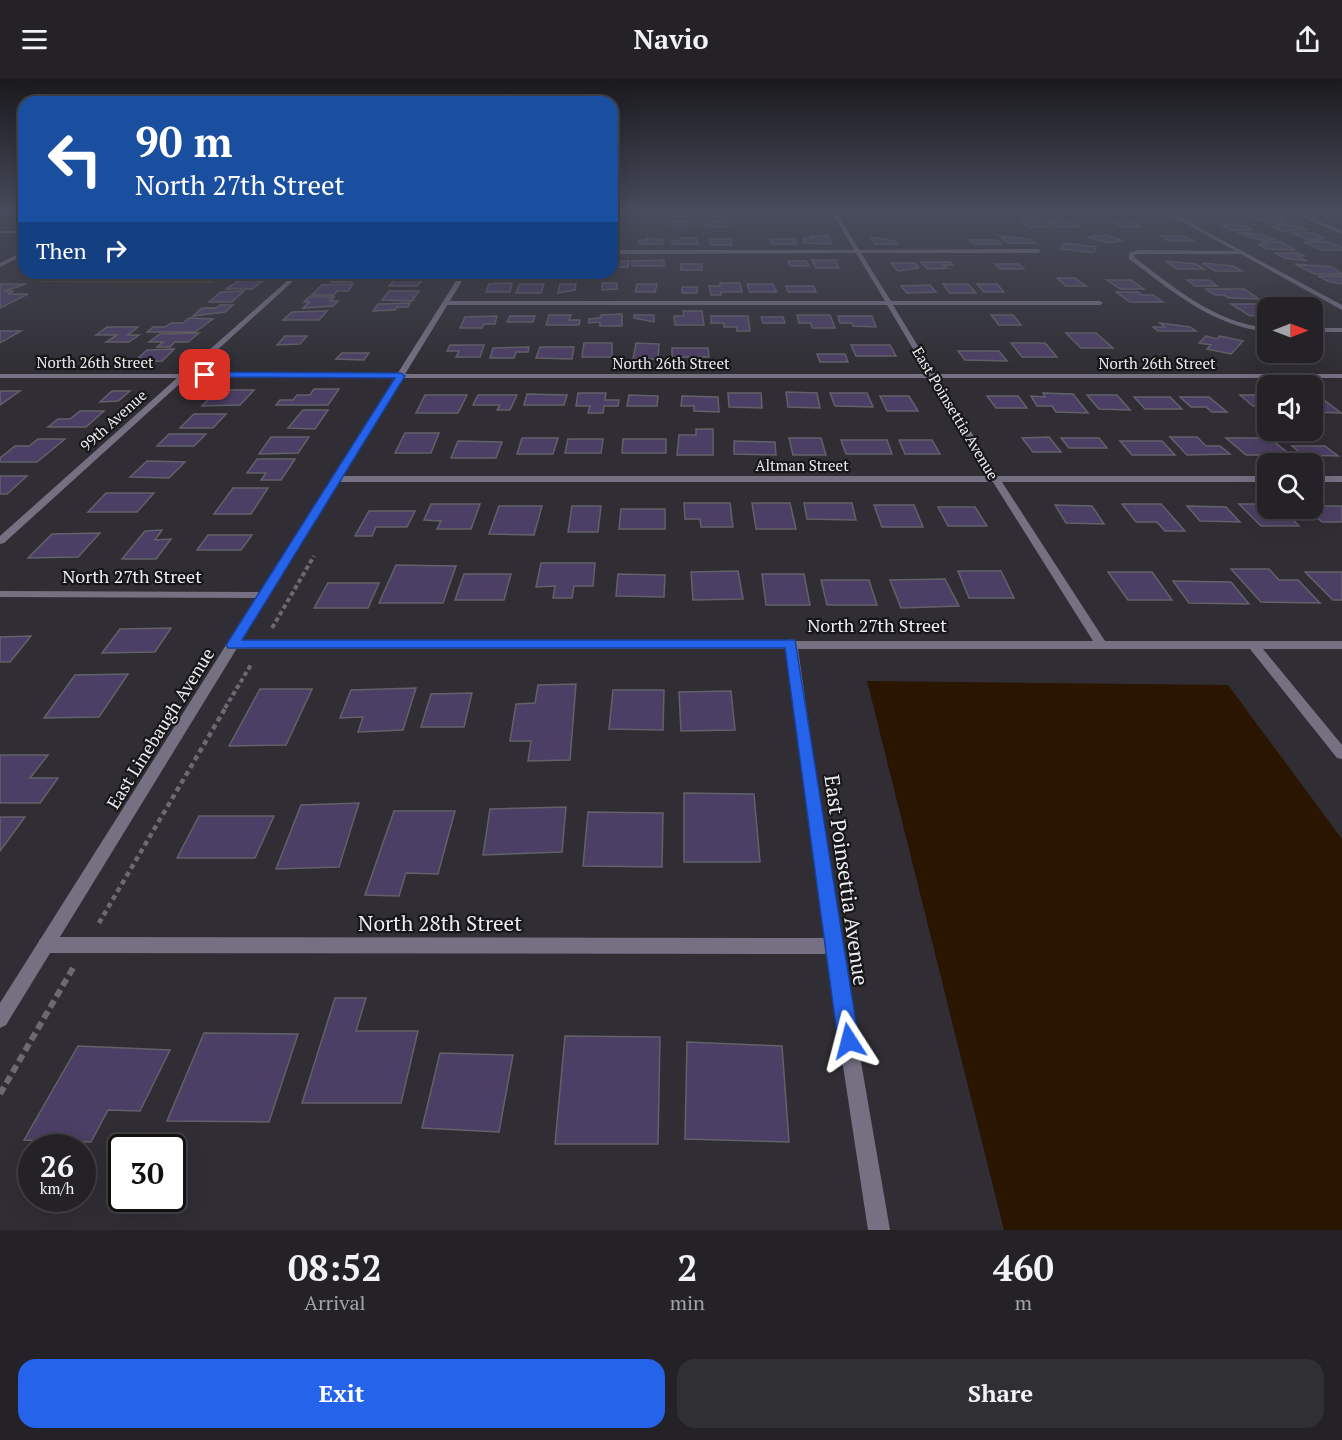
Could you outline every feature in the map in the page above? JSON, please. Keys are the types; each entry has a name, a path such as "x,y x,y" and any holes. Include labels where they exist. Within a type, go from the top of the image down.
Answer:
{"street":[{"name":"East Poinsettia Avenue","path":"866,266 996,480 1100,643"},
{"path":"1142,266 1222,322 1257,329"},
{"path":"1267,266 1342,308"},
{"name":"99th Avenue","path":"0,541 292,279"},
{"name":"East Linebaugh Avenue","path":"0,1019 460,279"},
{"path":"446,303 1100,303"},
{"path":"1323,330 1342,330"},
{"name":"North 26th Street","path":"0,376 1342,376"},
{"name":"Altman Street","path":"336,479 1257,479"},
{"path":"1323,479 1342,479"},
{"name":"North 27th Street","path":"0,594 264,595"},
{"name":"East Poinsettia Avenue","path":"791,643 833,946 879,1230"},
{"name":"North 27th Street","path":"233,645 791,643 1342,645"},
{"path":"1254,646 1342,754"},
{"name":"North 28th Street","path":"46,945 833,946"}],"path":[{"path":"0,1094 316,551"}],"shaded area":[{"path":"42,279 217,279 212,283 36,282"},
{"path":"867,681 1228,685 1342,839 1342,1230 1004,1230"}],"building":[{"path":"681,266 702,266 702,270 681,270"},
{"path":"815,266 838,266 839,268 816,268"},
{"path":"893,266 917,266 919,268 898,271"},
{"path":"924,266 944,266 947,268 927,269"},
{"path":"997,266 1021,266 1024,269 1000,269"},
{"path":"1172,266 1199,266 1204,269 1177,269"},
{"path":"1206,266 1233,266 1242,271 1215,271"},
{"path":"1299,266 1332,267 1342,274 1315,274"},
{"path":"1318,276 1342,276 1342,284 1330,282"},
{"path":"1057,278 1075,278 1086,286 1066,286"},
{"path":"334,279 354,279 351,282 331,282"},
{"path":"395,279 423,279 417,286 389,286"},
{"path":"240,280 264,280 252,289 226,289"},
{"path":"1107,280 1131,280 1144,289 1120,289"},
{"path":"1187,280 1209,280 1217,286 1195,286"},
{"path":"512,283 510,292 486,292 489,284"},
{"path":"602,283 617,283 617,289 602,290"},
{"path":"720,283 740,283 742,292 721,292 721,295 711,295 709,286 720,286"},
{"path":"0,284 26,284 4,291 14,291 8,294 28,294 0,308"},
{"path":"353,284 348,291 337,291 334,295 312,295 322,285"},
{"path":"520,284 544,284 541,293 516,293"},
{"path":"560,284 576,284 575,290 558,293"},
{"path":"637,284 657,284 655,292 635,292"},
{"path":"747,284 773,284 777,292 750,292"},
{"path":"943,284 968,284 976,293 950,293"},
{"path":"977,284 997,284 1004,292 984,292"},
{"path":"930,285 936,292 907,293 901,286"},
{"path":"786,286 814,286 816,292 788,292"},
{"path":"682,287 697,287 697,293 682,293"},
{"path":"1206,289 1244,289 1257,299 1229,298 1224,295 1215,295"},
{"path":"244,291 232,302 209,302 221,292"},
{"path":"389,291 419,291 412,301 382,300"},
{"path":"1116,292 1153,295 1163,302 1130,302"},
{"path":"309,297 334,297 330,301 338,301 333,306 303,308 309,302 304,302"},
{"path":"410,303 408,307 397,307 395,310 373,311 378,304"},
{"path":"1231,304 1257,304 1257,315 1250,316"},
{"path":"220,305 233,305 225,312 193,316 202,308 216,308"},
{"path":"327,311 319,320 283,320 292,312"},
{"path":"683,311 702,311 704,325 675,325 674,316 684,316"},
{"path":"622,314 622,326 600,326 600,322 589,323 589,319 600,318 601,315"},
{"path":"549,315 571,315 569,320 580,320 579,325 546,325"},
{"path":"634,315 654,315 654,322 634,318"},
{"path":"797,315 830,315 835,328 812,328 811,323 799,323"},
{"path":"991,315 1013,315 1021,325 999,325"},
{"path":"497,316 495,324 484,324 482,328 460,328 465,317"},
{"path":"510,316 535,316 533,322 507,322"},
{"path":"711,316 748,316 750,331 737,331 737,327 724,327 724,323 711,323"},
{"path":"838,316 872,316 876,327 840,323"},
{"path":"761,317 783,317 785,323 763,323"},
{"path":"189,318 213,319 195,332 147,332 153,327 183,323"},
{"path":"1160,323 1190,327 1196,331 1158,331 1153,327 1165,327"},
{"path":"107,327 138,327 128,335 139,335 129,342 106,342 117,335 96,335"},
{"path":"0,331 21,331 0,343"},
{"path":"199,333 188,342 175,342 170,347 157,347 163,342 149,342 160,334"},
{"path":"1066,333 1096,333 1113,348 1081,348"},
{"path":"285,336 307,336 300,344 277,345"},
{"path":"1206,336 1217,339 1220,336 1243,341 1231,354 1207,349 1211,345 1199,343"},
{"path":"584,343 612,343 612,357 582,357"},
{"path":"636,343 659,344 658,359 633,359"},
{"path":"1011,343 1045,343 1057,357 1022,357"},
{"path":"450,345 484,345 480,357 456,357 459,351 447,351"},
{"path":"851,345 890,345 896,356 856,356"},
{"path":"529,347 528,352 516,352 514,358 490,358 493,348"},
{"path":"540,347 574,347 572,359 536,358"},
{"path":"672,348 708,348 709,357 672,357"},
{"path":"174,349 162,361 134,362 147,350"},
{"path":"958,351 999,351 1007,361 965,360"},
{"path":"342,353 369,353 364,360 336,359"},
{"path":"817,354 845,354 848,362 820,362"},
{"path":"314,389 339,389 328,405 276,405 280,400 293,400 297,395 310,395"},
{"path":"218,390 254,390 240,405 202,406"},
{"path":"0,391 20,391 0,405"},
{"path":"112,391 130,391 118,401 100,402"},
{"path":"786,392 817,393 820,408 788,407"},
{"path":"578,393 606,393 605,400 619,400 618,406 604,406 603,413 588,413 590,406 576,406"},
{"path":"728,393 761,393 762,408 729,407"},
{"path":"830,393 867,393 873,407 835,406"},
{"path":"1043,393 1073,394 1088,413 1056,412 1052,406 1037,406 1031,396 1045,397"},
{"path":"527,394 567,395 564,405 524,405"},
{"path":"425,395 467,395 458,413 416,413"},
{"path":"478,395 517,395 510,410 497,410 500,405 473,405"},
{"path":"629,395 658,396 657,406 627,406"},
{"path":"1087,395 1117,395 1130,410 1099,409"},
{"path":"1240,395 1257,395 1257,406 1253,406"},
{"path":"682,396 718,397 719,412 694,411 694,406 681,406"},
{"path":"880,396 909,396 918,411 887,411"},
{"path":"987,396 1018,396 1027,408 996,408"},
{"path":"1134,397 1170,397 1182,409 1145,409"},
{"path":"1180,397 1209,397 1227,412 1212,412 1206,407 1191,407"},
{"path":"1323,399 1341,413 1323,412"},
{"path":"303,410 328,410 315,429 288,428"},
{"path":"80,411 104,411 86,427 48,427 58,419 70,419"},
{"path":"194,414 226,414 213,428 180,428"},
{"path":"696,429 713,429 713,455 677,455 679,435 696,435"},
{"path":"405,433 439,433 431,453 395,453"},
{"path":"169,434 206,434 194,446 157,446"},
{"path":"271,437 309,437 298,453 259,454"},
{"path":"1049,437 1061,452 1033,452 1022,438"},
{"path":"1170,437 1197,437 1206,446 1220,446 1230,454 1187,455"},
{"path":"522,438 558,438 553,454 517,454"},
{"path":"789,438 821,438 826,455 793,455"},
{"path":"1061,438 1099,438 1107,448 1069,448"},
{"path":"1226,438 1257,438 1257,441 1273,441 1288,453 1257,453 1257,455 1246,455"},
{"path":"38,439 65,439 37,462 0,462 0,458 15,446 29,446"},
{"path":"568,439 603,439 601,453 565,453"},
{"path":"623,439 666,439 666,453 622,453"},
{"path":"841,440 887,440 892,454 846,454"},
{"path":"899,440 932,440 940,454 905,454"},
{"path":"458,441 502,442 496,458 451,458"},
{"path":"734,441 775,442 776,455 734,454"},
{"path":"1120,441 1162,441 1175,455 1132,455"},
{"path":"1292,446 1325,446 1338,456 1323,456 1323,453 1301,453"},
{"path":"257,459 295,459 281,480 261,480 266,473 247,473"},
{"path":"147,461 185,462 169,478 130,477"},
{"path":"0,476 27,476 7,494 0,494"},
{"path":"233,488 268,488 251,514 214,514"},
{"path":"106,493 154,493 137,512 88,512"},
{"path":"684,503 730,503 733,527 701,527 700,519 685,519"},
{"path":"752,503 790,503 796,529 756,529"},
{"path":"804,503 852,503 856,520 807,519"},
{"path":"431,504 480,504 471,529 437,529 441,521 424,520"},
{"path":"1122,504 1161,504 1185,531 1165,531 1157,522 1136,522"},
{"path":"1239,504 1257,504 1257,519 1292,519 1299,526 1261,526"},
{"path":"874,505 914,505 923,527 882,527"},
{"path":"1055,505 1092,506 1104,524 1066,523"},
{"path":"499,506 542,506 534,535 489,534"},
{"path":"572,506 601,506 598,532 568,532"},
{"path":"1187,506 1226,507 1240,522 1200,521"},
{"path":"1323,506 1342,506 1342,522 1322,522 1319,519 1323,519"},
{"path":"938,507 975,507 987,526 948,526"},
{"path":"621,509 665,509 665,529 619,529"},
{"path":"369,511 415,511 407,527 376,527 372,536 355,536"},
{"path":"162,530 155,540 171,539 156,559 122,559 145,531"},
{"path":"100,533 78,557 28,558 52,534"},
{"path":"208,535 252,535 241,550 197,550"},
{"path":"541,563 595,563 593,586 574,586 572,598 553,598 555,586 536,587"},
{"path":"396,565 456,566 443,603 379,603"},
{"path":"1231,569 1269,569 1279,580 1298,580 1320,603 1261,602"},
{"path":"738,571 743,599 693,600 691,572"},
{"path":"958,571 1001,571 1014,598 969,598"},
{"path":"1108,572 1152,572 1172,600 1128,600"},
{"path":"1305,572 1342,572 1342,600 1333,600"},
{"path":"464,574 511,574 504,600 455,600"},
{"path":"618,574 665,575 664,597 616,596"},
{"path":"762,574 804,574 810,605 766,605"},
{"path":"945,579 959,606 901,608 890,580"},
{"path":"821,580 869,580 877,605 827,605"},
{"path":"1173,581 1231,582 1249,604 1189,603"},
{"path":"328,583 379,583 368,608 314,608"},
{"path":"171,628 155,652 102,653 120,629"},
{"path":"31,636 10,662 0,662 0,637"},
{"path":"128,674 99,717 44,718 75,675"},
{"path":"576,684 570,760 528,761 531,741 510,741 516,704 535,703 538,685"},
{"path":"416,688 403,730 358,732 363,717 340,718 351,690"},
{"path":"260,689 312,689 286,745 229,746"},
{"path":"613,690 664,690 663,730 609,729"},
{"path":"731,691 735,730 681,731 679,692"},
{"path":"472,693 464,727 421,727 431,694"},
{"path":"0,755 48,755 30,778 58,778 40,803 0,803"},
{"path":"684,793 754,794 760,862 684,862"},
{"path":"359,803 339,867 276,869 301,805"},
{"path":"566,807 562,852 483,855 490,809"},
{"path":"394,811 455,811 438,874 406,873 399,896 365,895"},
{"path":"588,812 663,813 662,867 583,866"},
{"path":"199,816 274,816 255,858 177,858"},
{"path":"0,817 25,817 0,851"},
{"path":"335,998 366,998 356,1031 418,1031 401,1103 302,1103"},
{"path":"204,1033 298,1034 269,1122 167,1121"},
{"path":"565,1036 660,1037 658,1144 555,1144"},
{"path":"687,1042 782,1046 789,1142 685,1139"},
{"path":"78,1046 170,1050 140,1111 108,1110 95,1134 27,1134"},
{"path":"440,1053 513,1055 499,1132 422,1128"}],"route":[{"path":"205,375 401,376 233,645 791,643 833,946 849,1041"}]}
